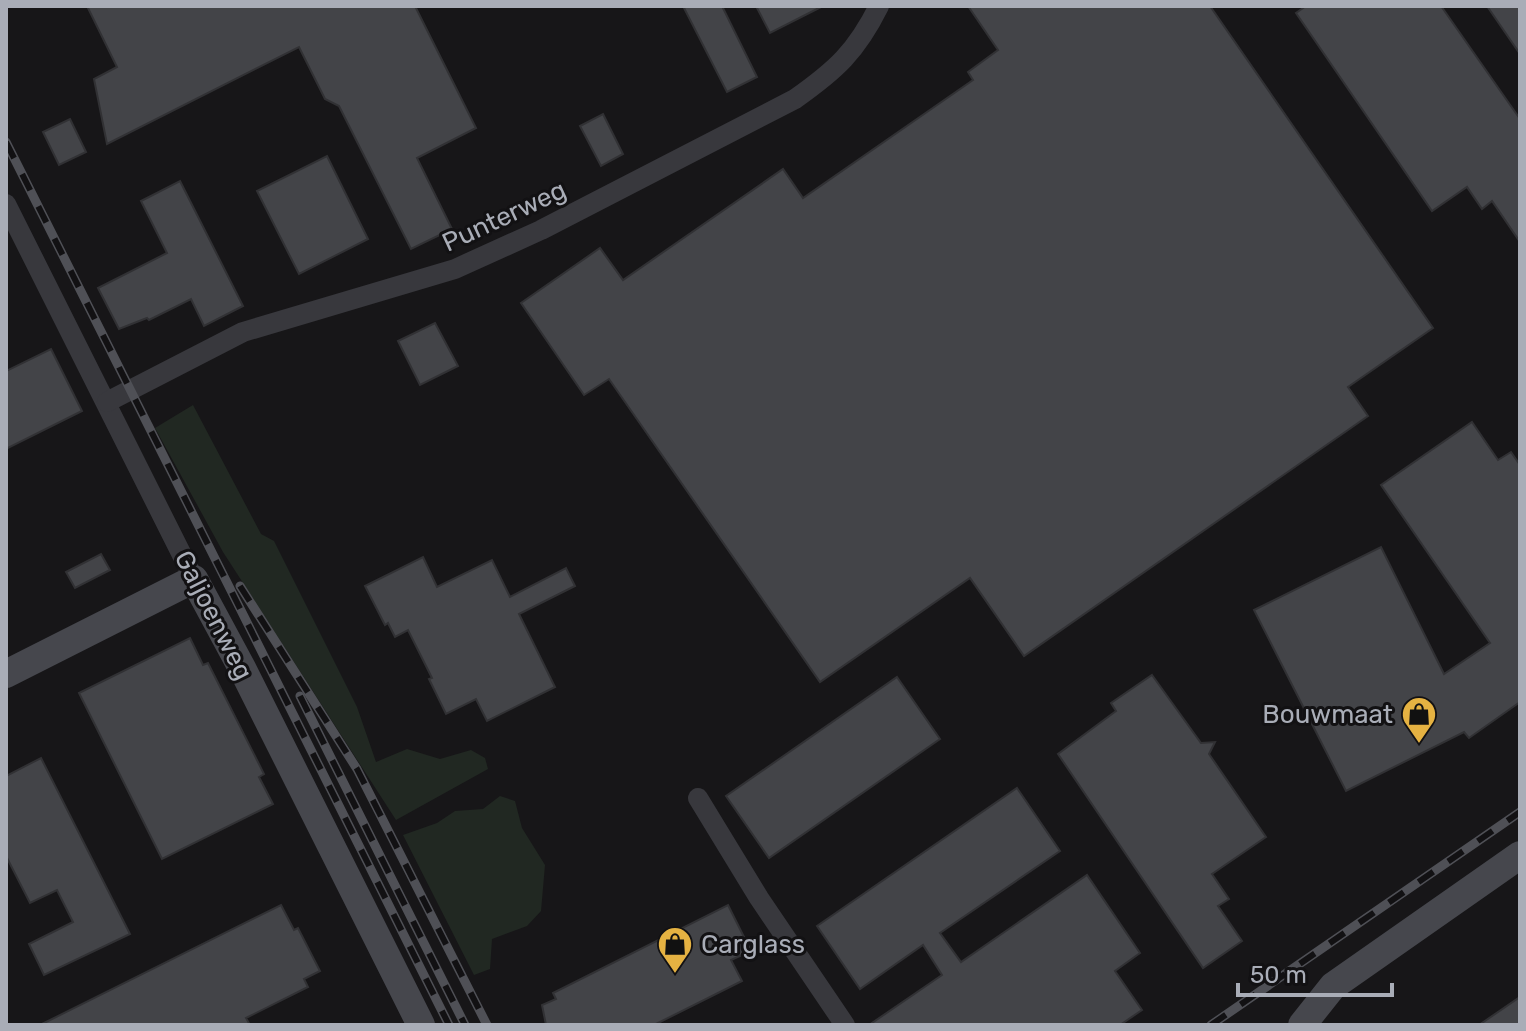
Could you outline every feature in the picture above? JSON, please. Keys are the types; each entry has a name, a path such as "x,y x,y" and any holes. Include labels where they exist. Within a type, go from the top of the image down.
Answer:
{"street":[{"name":"Punterweg","path":"107,402 243,332 455,269 555,223 795,99 832,73 857,47 879,6"},
{"name":"Galjoenweg","path":"6,204 421,1025"},
{"path":"6,674 194,579"},
{"path":"698,798 759,898 845,1025"},
{"path":"1302,1025 1333,986 1520,855"}],"shaded area":[{"path":"193,405 261,534 274,541 357,707 376,762 407,749 440,759 471,750 485,758 488,769 396,820 223,552 155,428"},
{"path":"500,796 515,801 522,828 545,865 541,911 527,926 492,939 490,969 474,975 403,835 437,823 455,811 483,809"}],"building":[{"path":"87,6 415,6 476,128 417,158 452,229 411,249 339,106 325,99 299,47 107,144 94,79 117,67"},
{"path":"683,6 722,6 757,77 727,92"},
{"path":"756,6 823,6 770,33"},
{"path":"968,6 1210,6 1433,328 1348,387 1368,416 1024,656 970,578 820,682 609,379 584,395 521,303 600,248 623,280 783,169 803,198 973,80 968,72 998,50"},
{"path":"1306,6 1441,6 1520,119 1520,242 1492,201 1482,209 1467,187 1432,211 1296,13"},
{"path":"1487,6 1520,6 1520,54"},
{"path":"603,114 623,154 601,166 580,126"},
{"path":"70,119 86,152 59,165 43,132"},
{"path":"327,156 368,239 299,274 257,191"},
{"path":"180,181 243,306 204,326 191,299 149,320 147,318 119,329 98,288 167,253 141,201"},
{"path":"435,323 458,366 420,385 398,341"},
{"path":"51,349 82,411 6,449 6,371"},
{"path":"1472,422 1498,460 1511,452 1520,465 1520,702 1469,738 1464,732 1346,791 1254,610 1381,547 1444,674 1490,643 1381,485"},
{"path":"101,554 110,570 75,588 66,572"},
{"path":"423,557 437,587 492,560 510,597 566,568 575,586 519,614 555,687 487,721 476,699 446,714 408,630 395,637 388,623 385,625 365,586"},
{"path":"190,638 203,665 208,663 264,774 259,777 273,804 162,859 79,693"},
{"path":"1152,675 1201,743 1215,742 1209,754 1266,837 1212,874 1229,899 1218,906 1242,941 1203,968 1058,754 1116,711 1111,703"},
{"path":"897,677 940,739 769,858 726,796"},
{"path":"41,758 130,934 44,975 29,944 73,922 57,890 30,903 6,856 6,776"},
{"path":"1017,788 1060,851 940,933 961,962 1087,875 1140,953 1115,971 1142,1010 1120,1025 869,1025 942,975 923,945 860,989 817,926"},
{"path":"281,905 294,930 298,928 320,971 304,979 308,987 246,1018 250,1025 40,1025"},
{"path":"728,905 751,951 731,960 742,981 654,1025 546,1025 542,1005 556,999 553,993"},
{"path":"1520,997 1520,1025 1479,1025"}],"railway":[{"path":"6,142 449,1025"},
{"path":"240,586 357,769 487,1025"},
{"path":"300,696 465,1025"},
{"path":"1211,1025 1520,812"}],"place":[{"name":"Bouwmaat","path":"1419,745"},
{"name":"Carglass","path":"675,975"}]}
